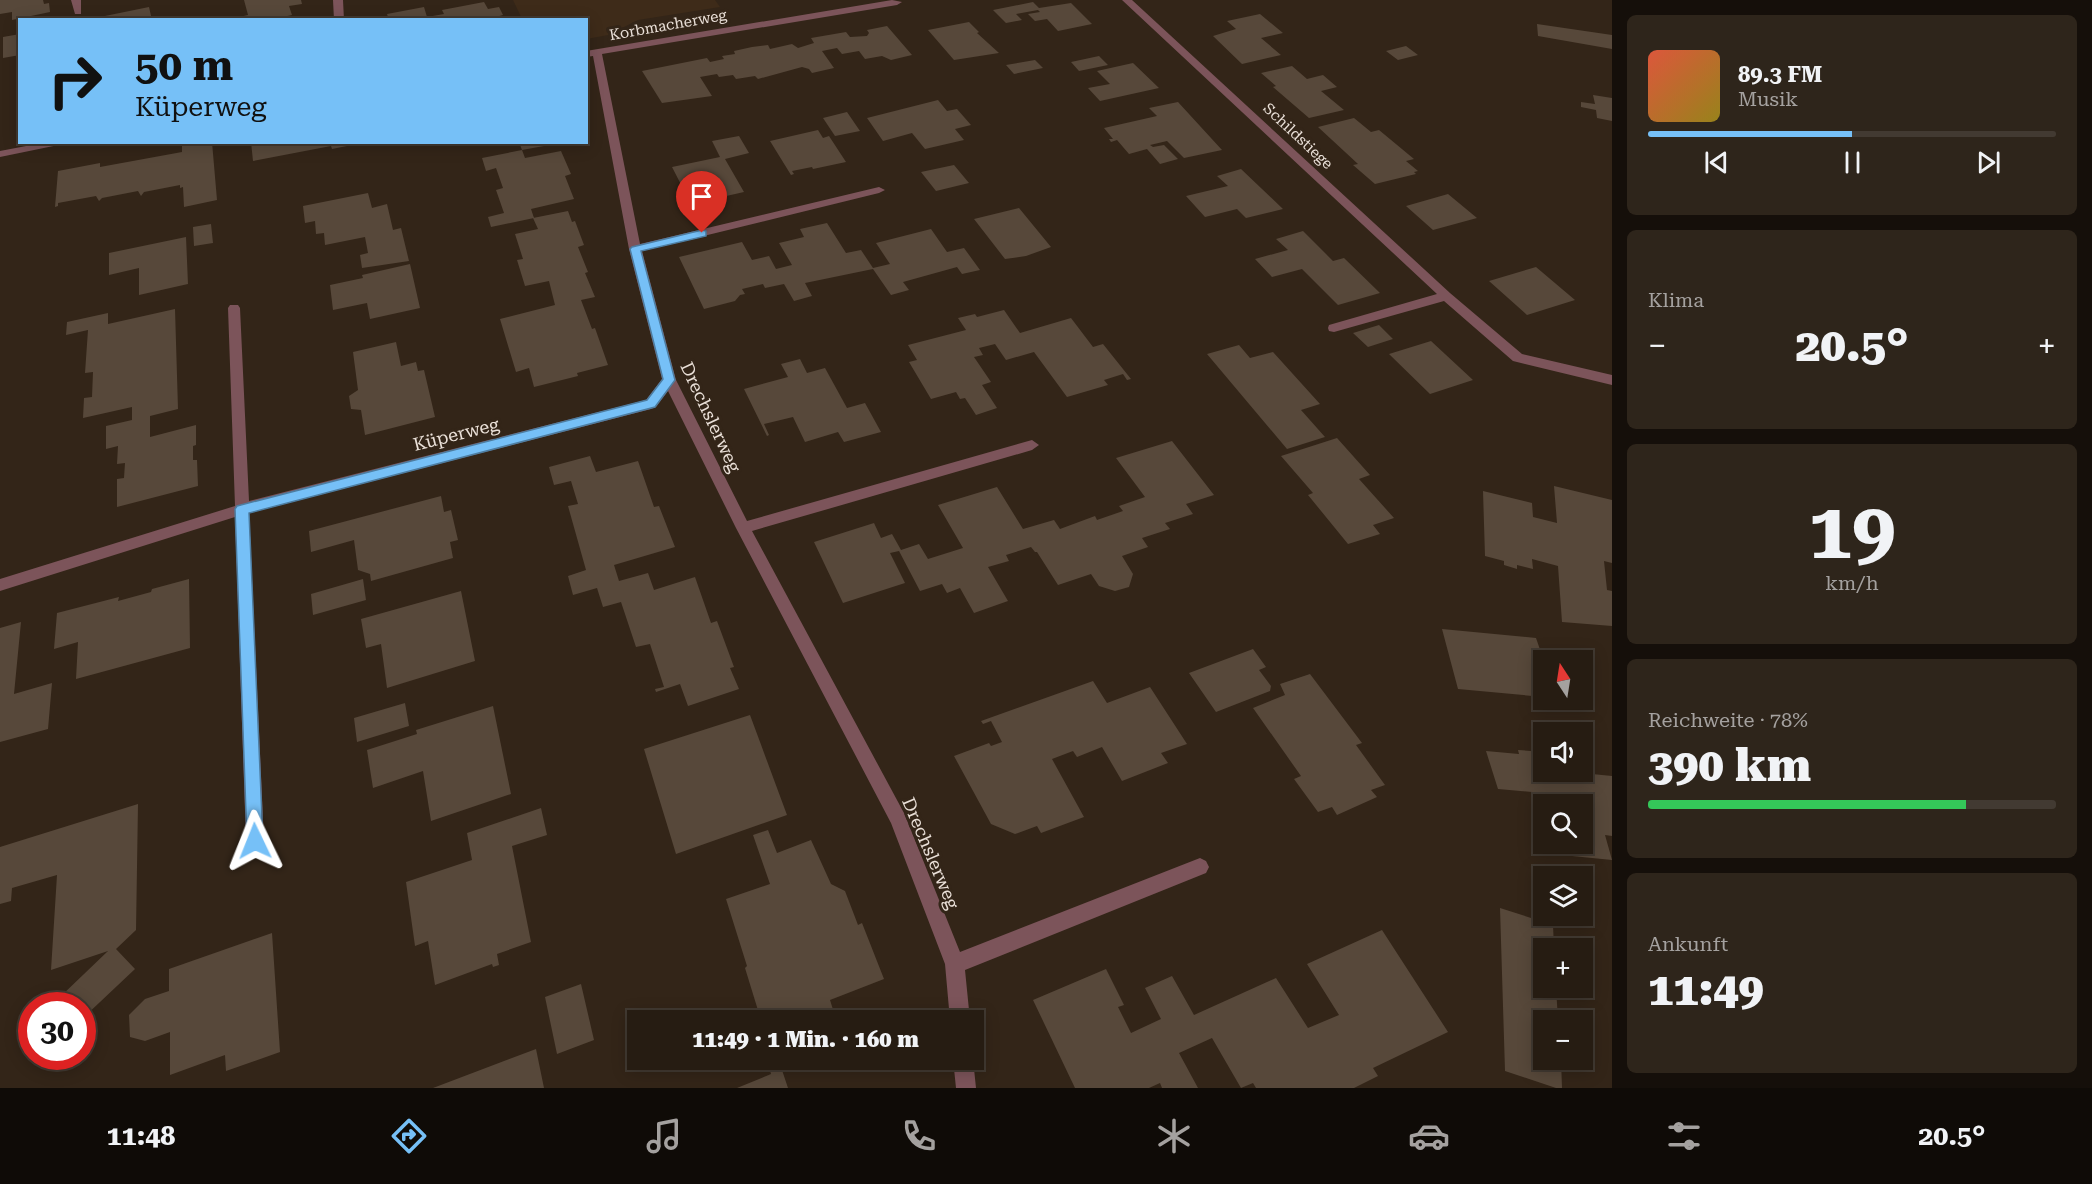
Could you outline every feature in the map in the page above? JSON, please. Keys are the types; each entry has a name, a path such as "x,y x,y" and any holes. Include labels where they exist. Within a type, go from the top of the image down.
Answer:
{"street":[{"path":"76,0 78,12"},
{"path":"338,0 339,18"},
{"name":"Schildstiege","path":"1127,0 1446,296 1518,358 1612,380"},
{"name":"Korbmacherweg","path":"592,53 897,2"},
{"name":"Drechslerweg","path":"592,53 635,249 669,380 690,417 743,528 898,819 956,964 959,1010"},
{"path":"0,154 57,144"},
{"path":"635,249 879,190"},
{"path":"1334,328 1446,296"},
{"path":"234,308 255,841"},
{"name":"Küperweg","path":"0,585 242,509 651,404 669,380"},
{"path":"743,528 1032,445"},
{"path":"956,964 1200,867"},
{"path":"964,1070 966,1088"}],"shaded area":[{"path":"513,0 715,0 720,7 638,20 608,35 588,39 588,18 522,18"}],"building":[{"path":"0,0 43,0 44,4 49,3 50,12 12,20 12,12 0,14"},
{"path":"244,0 301,0 302,4 289,6 292,15 278,18 239,17 248,15"},
{"path":"484,2 488,9 499,7 503,15 492,18 388,18 387,14 424,7 427,17 444,14 442,10"},
{"path":"1033,2 1039,8 1071,3 1092,24 1058,31 1047,19 1035,21 1028,14 1040,12 1038,10 1016,14 1022,20 1006,23 993,10"},
{"path":"149,7 152,18 100,18"},
{"path":"1260,14 1283,33 1261,38 1281,55 1242,64 1213,36 1236,29 1227,21"},
{"path":"969,22 979,32 977,33 999,53 954,60 928,30"},
{"path":"1537,24 1612,35 1612,49 1538,36"},
{"path":"887,26 912,55 891,60 882,56 865,59 859,51 842,54 837,48 822,51 834,68 812,73 809,69 802,67 758,79 755,76 736,79 733,75 719,77 717,74 700,77 712,96 662,103 642,71 707,58 710,62 724,59 722,56 735,54 734,51 752,47 768,45 770,49 792,44 798,48 814,43 811,38 846,32 850,37 867,36 869,33 867,30"},
{"path":"18,34 18,55 3,58 3,37"},
{"path":"1406,46 1418,55 1398,60 1386,51"},
{"path":"1099,56 1108,65 1079,71 1071,62"},
{"path":"1035,60 1043,68 1014,74 1006,65"},
{"path":"1133,63 1159,88 1100,101 1088,88 1110,84 1097,71"},
{"path":"1292,66 1307,79 1323,75 1337,87 1321,91 1344,110 1309,118 1273,87 1276,86 1261,73"},
{"path":"1593,95 1612,98 1612,121 1597,118 1596,110 1581,107 1581,102 1595,104"},
{"path":"938,100 947,111 957,109 971,125 955,129 964,140 925,149 912,133 883,141 867,118"},
{"path":"1178,102 1222,150 1184,158 1167,141 1150,145 1153,147 1164,145 1178,159 1160,164 1147,149 1129,154 1117,140 1111,142 1109,139 1113,139 1104,128 1157,116 1149,108"},
{"path":"847,112 860,131 835,136 823,118"},
{"path":"1354,118 1371,132 1379,130 1414,159 1406,161 1418,171 1414,172 1416,174 1375,184 1353,165 1358,164 1318,127"},
{"path":"818,130 823,138 829,136 846,162 792,171 794,174 791,175 770,141"},
{"path":"739,136 749,153 725,159 744,192 691,204 672,167 720,157 712,141"},
{"path":"212,144 217,200 184,207 183,187 180,188 180,185 144,192 141,196 138,191 102,198 99,201 96,196 58,203 55,207 58,171 100,163 100,167 182,152 182,146"},
{"path":"251,144 357,144 332,149 331,146 253,161"},
{"path":"520,144 555,144 522,150"},
{"path":"522,150 525,158 561,151 571,174 565,176 574,199 531,209 534,218 491,227 488,217 504,213 496,190 503,188 496,168 486,171 482,158"},
{"path":"954,165 969,183 936,191 921,172"},
{"path":"1241,169 1283,209 1246,218 1237,209 1205,217 1186,196 1228,186 1217,176"},
{"path":"368,193 372,208 387,204 393,230 401,228 409,261 362,268 360,255 368,253 365,237 325,245 324,233 316,234 315,221 305,223 303,206"},
{"path":"1448,194 1477,218 1433,230 1406,206"},
{"path":"1019,208 1051,247 1026,256 1005,259 974,219"},
{"path":"568,211 572,222 575,221 584,245 578,247 595,297 581,300 592,329 595,328 608,365 577,373 578,376 534,387 529,368 516,372 500,319 555,305 549,281 525,286 517,260 523,259 515,234 538,229 533,218"},
{"path":"827,223 846,253 861,250 873,268 890,264 876,243 931,229 947,252 964,248 980,270 962,274 957,267 903,282 909,290 891,295 873,269 805,283 812,296 794,301 784,284 765,288 763,284 742,289 745,294 740,295 735,301 704,309 679,257 742,242 752,260 769,256 776,269 792,265 779,243 804,237 800,229"},
{"path":"211,224 213,243 194,246 193,227"},
{"path":"1303,231 1333,261 1344,258 1380,293 1338,305 1302,269 1272,277 1255,259 1288,250 1276,239"},
{"path":"186,237 188,284 139,295 139,268 109,275 109,253"},
{"path":"410,264 420,308 370,319 367,303 333,310 330,285"},
{"path":"1536,267 1575,300 1527,315 1489,281"},
{"path":"175,309 178,409 150,416 150,437 196,425 193,460 197,460 198,486 117,507 117,479 124,478 125,463 117,464 118,446 106,449 106,426 132,420 132,407 83,418 84,398 92,397 93,372 85,373 88,330 66,335 67,322 108,313 108,324"},
{"path":"1004,310 1020,333 1071,318 1093,347 1103,344 1131,379 1127,380 1123,374 1104,380 1108,385 1067,397 1034,352 1006,360 995,344 979,348 983,355 974,357 991,382 982,385 997,408 976,415 965,398 960,399 956,392 931,399 909,362 917,360 908,345 966,330 958,318 975,314 977,317"},
{"path":"1379,325 1393,339 1368,347 1353,333"},
{"path":"1431,341 1473,380 1430,394 1389,354"},
{"path":"396,342 401,366 416,362 418,371 424,370 435,417 365,435 361,410 351,409 349,396 358,390 353,352"},
{"path":"1239,345 1250,358 1273,352 1320,404 1301,410 1325,437 1287,449 1207,354"},
{"path":"800,359 807,373 825,368 847,408 865,403 881,432 844,442 838,432 805,442 793,417 764,424 769,435 767,436 744,389 788,377 781,364"},
{"path":"1337,438 1370,475 1359,479 1394,518 1373,525 1380,534 1348,544 1308,495 1313,493 1281,456"},
{"path":"1172,441 1214,495 1186,504 1193,514 1165,523 1170,529 1142,538 1148,547 1122,556 1133,574 1129,587 1115,591 1099,586 1091,574 1058,585 1037,552 1031,547 1006,555 1009,561 988,567 1008,601 974,613 960,588 947,593 942,584 920,591 899,551 890,553 905,583 843,603 814,542 874,523 881,538 892,534 901,550 919,544 928,559 963,548 938,505 997,487 1023,529 1054,520 1060,529 1095,516 1097,520 1123,511 1119,506 1145,497 1116,458"},
{"path":"590,456 596,472 638,461 654,507 659,506 675,547 614,565 619,581 648,573 654,590 695,577 711,623 717,621 734,667 730,668 739,689 688,706 680,684 656,692 655,689 664,687 650,644 636,647 621,602 603,607 597,588 573,595 568,576 586,570 568,506 578,504 571,481 554,485 549,467"},
{"path":"1554,486 1612,500 1612,563 1604,561 1607,590 1612,591 1612,626 1562,622 1558,566 1532,559 1533,569 1517,565 1517,569 1504,565 1504,561 1485,556 1483,491 1532,503 1533,517 1557,523"},
{"path":"441,496 444,512 451,510 458,540 450,542 453,558 371,581 370,574 358,570 354,540 311,552 309,531"},
{"path":"189,579 190,648 76,679 78,642 54,649 57,613 119,597 118,601"},
{"path":"363,579 366,600 313,615 311,594"},
{"path":"461,591 475,661 387,688 381,644 366,648 361,619"},
{"path":"21,622 14,694 52,683 48,729 0,742 0,628"},
{"path":"1442,629 1536,638 1540,650 1533,650 1533,696 1458,689"},
{"path":"1253,649 1266,667 1259,670 1271,686 1270,691 1216,712 1189,673"},
{"path":"1310,674 1362,743 1356,745 1385,785 1371,790 1377,797 1337,815 1332,807 1318,812 1294,779 1301,776 1253,708 1285,695 1280,684"},
{"path":"1093,681 1107,703 1150,687 1187,744 1161,753 1168,763 1122,781 1102,747 1077,757 1073,751 1052,759 1084,817 1041,833 1037,826 1015,834 991,824 954,756 989,743 991,746 1002,742 991,721 983,724 981,721"},
{"path":"405,703 409,726 357,742 354,718"},
{"path":"493,706 511,794 431,821 423,771 373,788 367,750 417,734 416,730"},
{"path":"750,715 787,815 676,854 644,749"},
{"path":"1518,750 1533,751 1533,782 1593,782 1593,774 1612,776 1612,836 1605,835 1612,860 1552,854 1593,854 1593,794 1533,795 1532,792 1498,789 1486,751 1519,754"},
{"path":"138,804 136,930 116,949 135,969 96,1006 96,992 65,992 108,951 51,970 57,875 12,888 11,901 0,904 0,847"},
{"path":"541,808 547,835 512,846 531,942 497,954 499,965 493,967 492,964 435,985 428,941 415,946 406,882 472,860 467,833"},
{"path":"768,830 777,853 811,840 831,884 845,891 858,925 862,923 884,979 830,1000 833,1010 758,1010 726,899 770,884 753,835"},
{"path":"1500,908 1533,919 1533,926 1553,926 1554,938 1533,938 1533,998 1557,998 1557,1010 1533,1010 1533,1070 1561,1070 1562,1088 1505,1071"},
{"path":"1382,930 1448,1032 1373,1068 1378,1076 1354,1088 1256,1088 1253,1083 1241,1088 1212,1038 1179,1053 1198,1088 1162,1088 1160,1083 1149,1088 1075,1088 1033,1000 1106,969 1124,1005 1118,1007 1131,1033 1161,1019 1145,988 1172,976 1194,1015 1276,978 1308,1028 1339,1015 1307,964"},
{"path":"272,933 280,1052 226,1071 225,1055 170,1075 170,1032 145,1041 130,1037 129,1015 145,999 169,991 169,969"},
{"path":"581,984 594,1040 557,1054 545,997"},
{"path":"536,1049 544,1088 433,1088"},
{"path":"770,1070 782,1070 788,1088 737,1088 771,1074"}],"route":[{"path":"255,841 242,509 651,404 669,380 635,249 702,233"}]}
